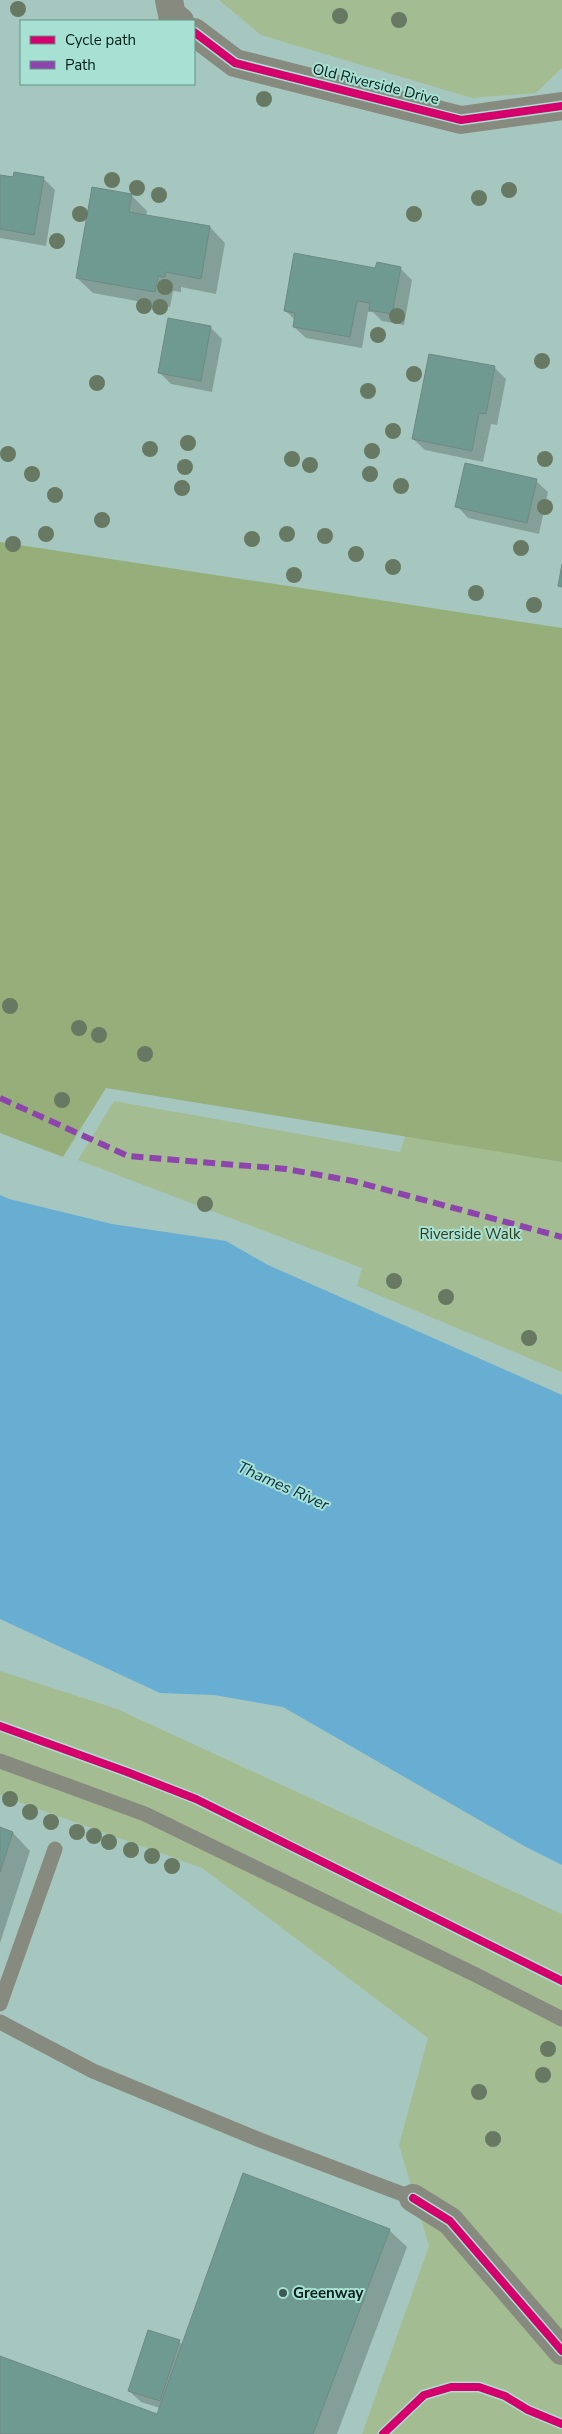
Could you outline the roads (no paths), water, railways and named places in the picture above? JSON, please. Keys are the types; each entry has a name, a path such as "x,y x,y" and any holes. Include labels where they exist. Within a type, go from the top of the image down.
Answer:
{"street":[{"path":"169,0 172,15 179,20"},
{"name":"Old Riverside Drive","path":"195,33 235,63 461,120 562,106"},
{"path":"413,2198 450,2221 562,2351"}],"lane":[{"path":"0,1761 145,1814 476,1975 562,2019"},
{"path":"0,2004 55,1849"},
{"path":"0,2022 93,2071 260,2140 413,2198"}],"water":[{"name":"Thames River","path":"0,1195 9,1199 112,1224 226,1241 268,1265 562,1395 562,1865 526,1847 283,1707 214,1695 160,1693 0,1619"}],"place":[{"name":"Greenway","path":"283,2293"}],"park label":[{"name":"Riverside Walk","path":"470,1234"}]}
